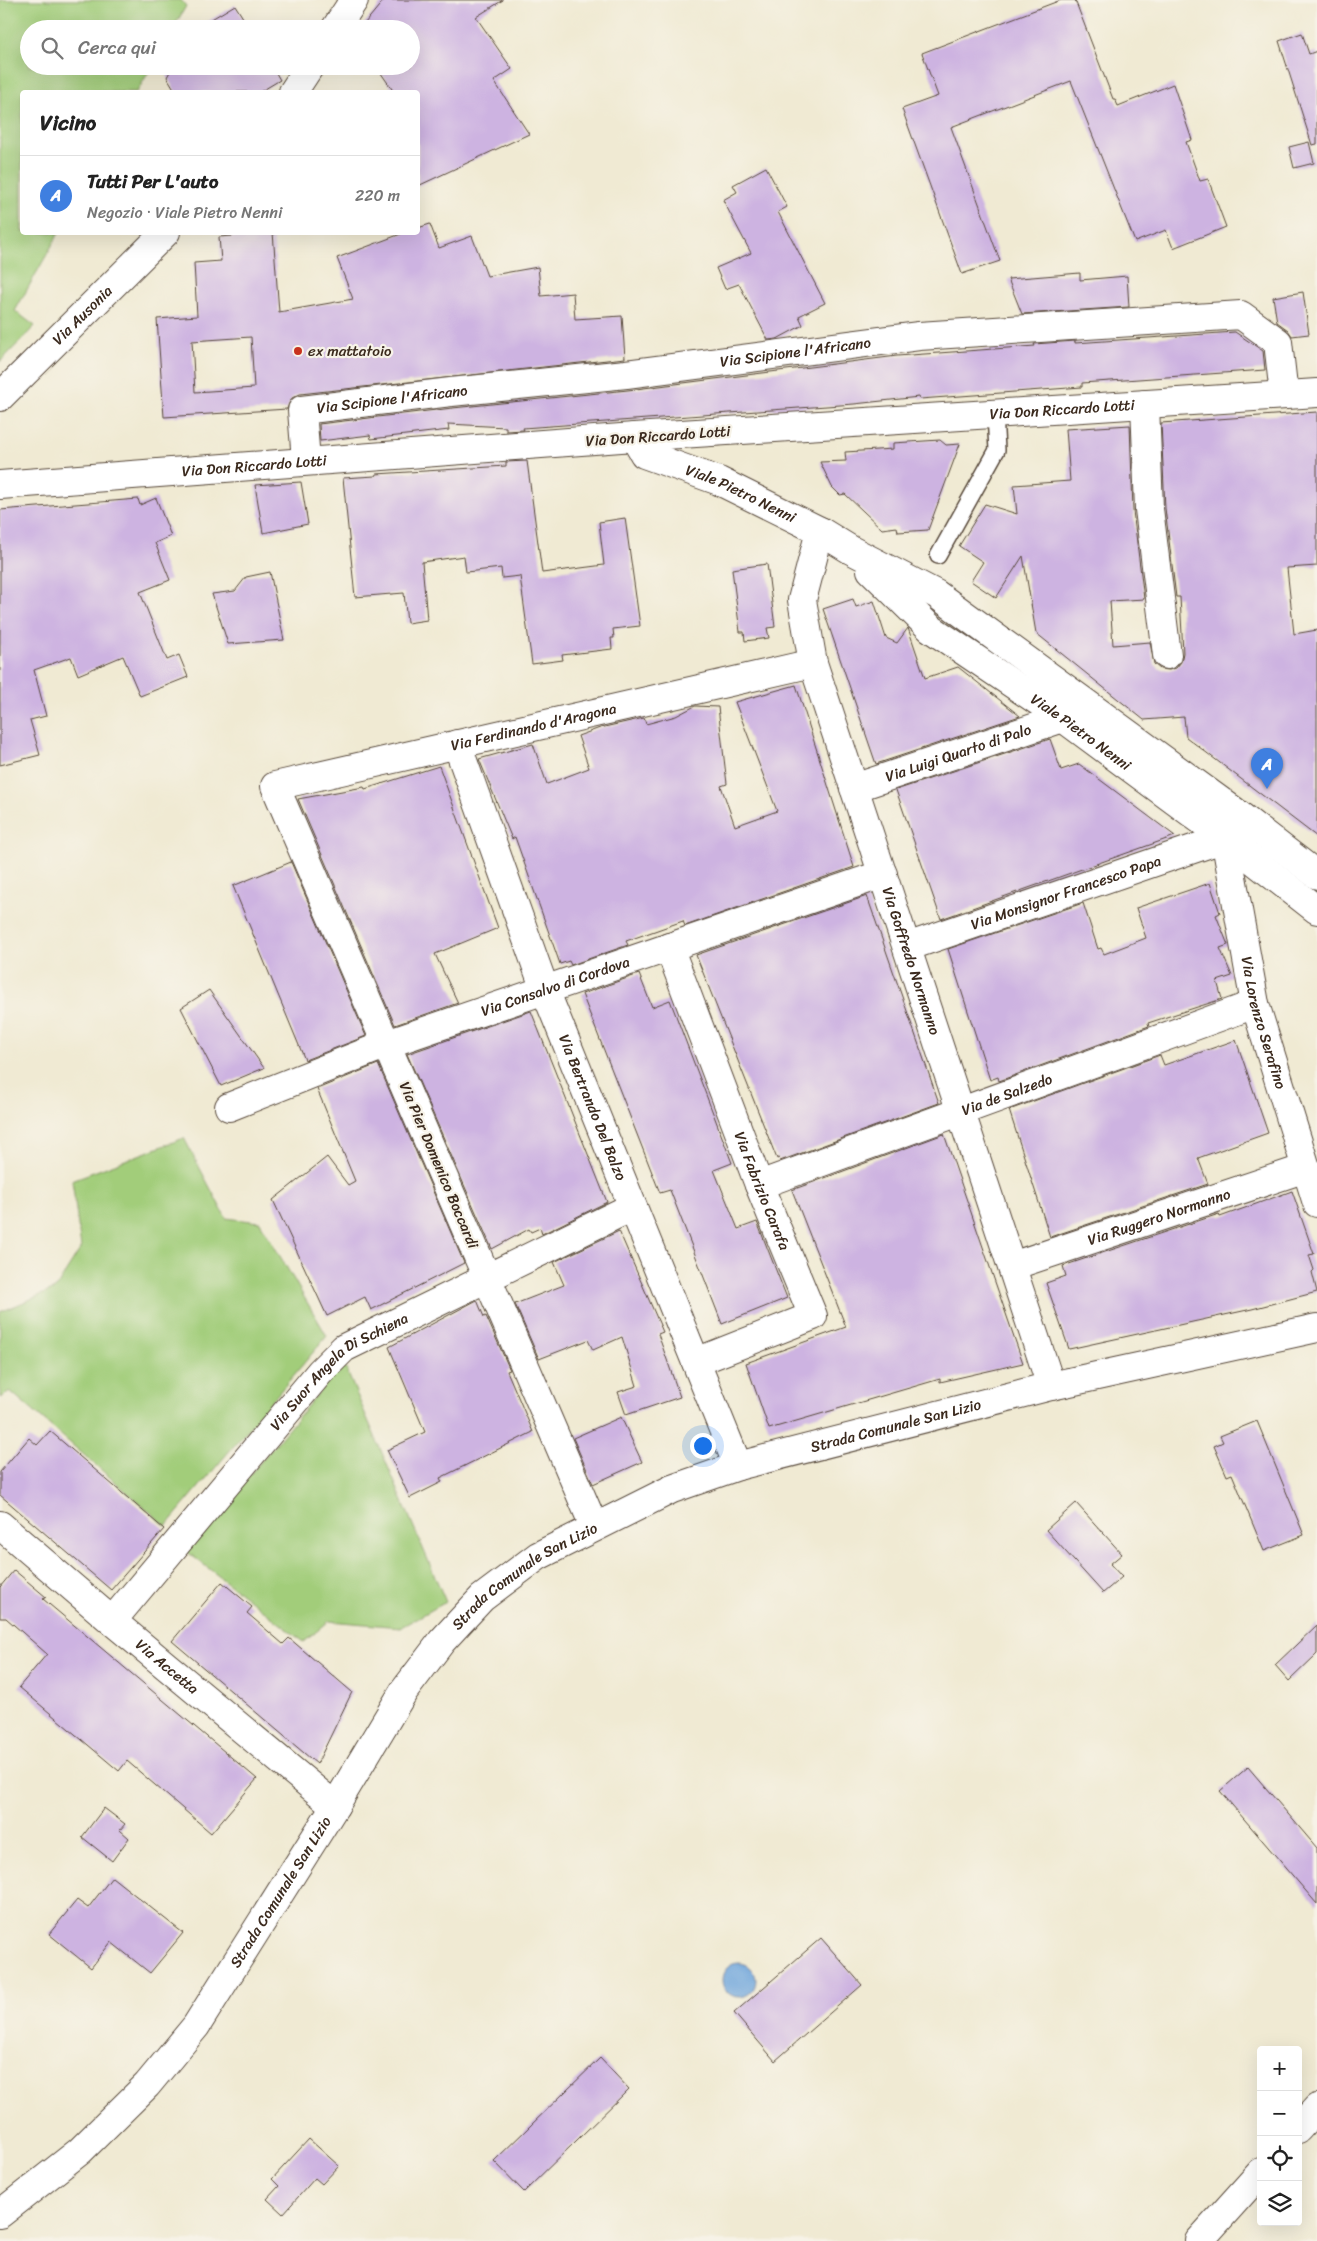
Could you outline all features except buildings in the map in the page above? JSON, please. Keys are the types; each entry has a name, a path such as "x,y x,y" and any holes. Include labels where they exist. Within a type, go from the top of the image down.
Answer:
{"street":[{"path":"341,20 354,0"},
{"path":"294,90 304,75"},
{"name":"Via Ausonia","path":"0,397 163,235"},
{"name":"Via Scipione l'Africano","path":"306,461 302,410 626,374 919,336 1240,315 1278,342 1284,395"},
{"name":"Via Don Riccardo Lotti","path":"0,485 634,437 1317,393"},
{"path":"1145,404 1149,509 1167,655"},
{"name":"Viale Pietro Nenni","path":"634,437 644,454 719,482 820,531 851,550 936,594 1234,811 1317,875"},
{"name":"Via Goffredo Normanno","path":"820,531 802,600 813,663 1051,1386"},
{"name":"Viale Pietro Nenni","path":"851,550 930,628 1063,718 1226,838 1317,910"},
{"name":"Via Ferdinando d'Aragona","path":"284,804 275,786 813,663"},
{"name":"Via Luigi Quarto di Palo","path":"854,788 1063,718"},
{"name":"Via Bertrando Del Balzo","path":"457,744 545,990 738,1466"},
{"name":"Via Pier Domenico Boccardi","path":"284,804 594,1526"},
{"name":"Via Monsignor Francesco Papa","path":"907,947 1226,838"},
{"name":"Via Lorenzo Serafino","path":"1226,838 1255,1004 1317,1203"},
{"name":"Via Consalvo di Cordova","path":"229,1107 387,1044 883,874"},
{"name":"Via Fabrizio Carafa","path":"669,947 759,1184 813,1316 696,1362"},
{"name":"Via de Salzedo","path":"759,1184 1255,1004"},
{"name":"Via Ruggero Normanno","path":"1012,1266 1306,1168"},
{"name":"Via Suor Angela Di Schiena","path":"112,1621 320,1372 344,1348 632,1207"},
{"name":"Strada Comunale San Lizio","path":"0,2214 80,2150 147,2084 196,2026 335,1806 404,1690 442,1641 482,1598 538,1556 594,1526 672,1489 738,1466 1051,1386 1317,1328"},
{"name":"Via Accetta","path":"0,1525 112,1621 335,1806"},
{"path":"1302,2125 1317,2108"},
{"path":"1200,2241 1257,2177"}],"lane":[{"path":"938,556 996,450 995,414"}],"green space":[{"path":"0,0 181,0 186,6 178,20 20,20 20,75 147,75 138,90 20,90 20,235 58,235 15,311 35,326 0,362"},
{"path":"184,1138 226,1218 260,1222 327,1336 166,1526 10,1391 0,1398 0,1312 55,1289 81,1248 72,1180"},
{"path":"340,1367 346,1369 446,1602 401,1627 329,1621 304,1642 186,1551"}],"water":[{"path":"739,1963 751,1968 756,1980 751,1992 739,1997 727,1992 722,1980 727,1968"}],"place":[{"name":"ex mattatoio","path":"298,351"},
{"name":"Tutti Per L'auto","path":"1267,789"}]}
